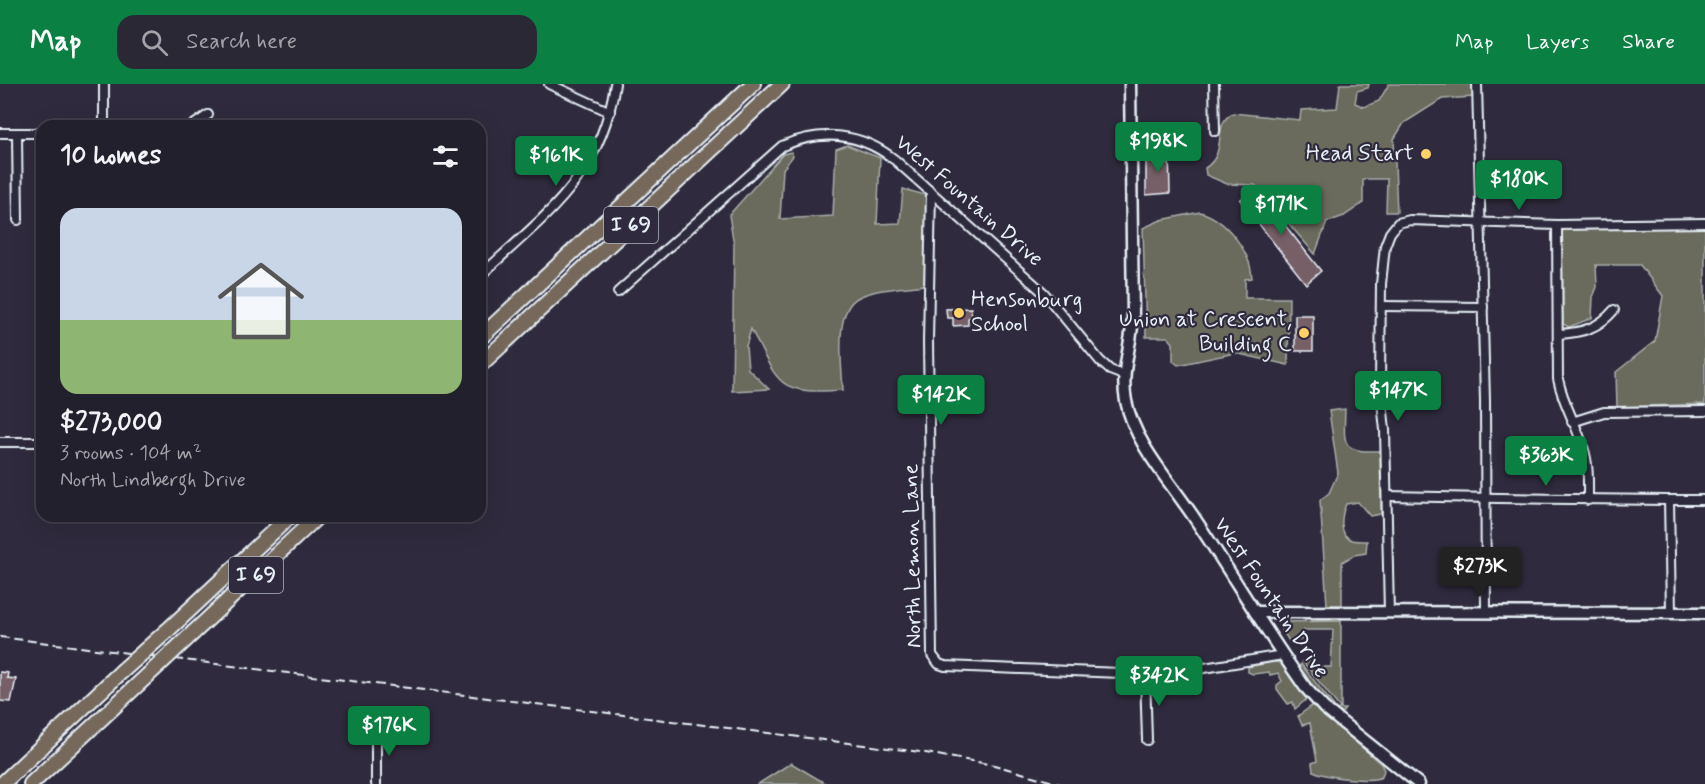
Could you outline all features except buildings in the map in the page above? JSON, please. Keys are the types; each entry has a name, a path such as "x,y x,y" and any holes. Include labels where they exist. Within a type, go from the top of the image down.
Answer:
{"highway":[{"name":"I 69","path":"486,333 753,84"},
{"name":"I 69","path":"486,359 782,84"},
{"name":"I 69","path":"2,784 284,522"},
{"name":"I 69","path":"31,784 312,522"}],"street":[{"path":"104,84 104,120"},
{"path":"549,84 610,112"},
{"path":"486,270 552,209 578,179 597,148 610,112 615,84"},
{"path":"1123,375 1133,323 1130,84"},
{"path":"1214,84 1215,131"},
{"path":"1477,84 1483,307 1486,613"},
{"path":"201,120 208,115"},
{"path":"0,133 36,133"},
{"path":"17,133 18,220"},
{"name":"West Fountain Drive","path":"618,292 782,146 813,136 840,135 869,142 895,160 1044,293 1094,356 1110,370 1123,375 1127,404 1138,433 1305,687 1324,708 1419,784"},
{"name":"North Lemon Lane","path":"931,192 928,277 929,555 932,655 939,664 1145,674"},
{"path":"1389,613 1385,430 1380,383 1381,284 1385,246 1395,225 1405,221 1557,225 1705,224"},
{"path":"1557,225 1558,379 1563,402 1583,447 1587,465 1588,500"},
{"path":"1381,306 1483,307"},
{"path":"1558,334 1593,327 1604,322 1614,310"},
{"path":"1572,422 1604,412 1705,411"},
{"path":"0,442 36,442"},
{"path":"1387,496 1705,500"},
{"path":"1669,500 1671,612"},
{"path":"1255,612 1705,613"},
{"path":"1147,740 1145,674 1198,669 1283,655"},
{"path":"376,730 376,784"}],"green space":[{"path":"1340,84 1369,84 1368,88 1357,91 1355,103 1364,107 1379,101 1389,84 1473,84 1474,97 1442,99 1404,123 1394,139 1397,212 1386,212 1387,179 1363,179 1363,203 1344,216 1327,222 1315,254 1255,185 1227,184 1206,175 1205,168 1216,155 1226,118 1233,113 1300,120 1301,110 1337,108"},
{"path":"847,145 880,158 877,224 900,223 903,189 929,196 924,285 875,292 859,297 851,303 842,325 843,390 804,390 782,382 775,374 751,329 746,346 748,369 769,389 732,391 734,245 729,215 783,154 791,152 793,156 783,169 780,219 833,216 836,149"},
{"path":"1200,212 1228,229 1242,248 1251,268 1252,278 1245,279 1245,298 1289,298 1288,365 1235,353 1178,365 1173,361 1173,343 1168,337 1146,337 1143,228 1161,220"},
{"path":"1705,226 1705,404 1617,407 1616,372 1655,341 1663,296 1640,265 1596,265 1597,287 1593,297 1592,318 1569,327 1563,324 1562,227"},
{"path":"1345,409 1344,431 1347,444 1358,450 1380,451 1381,514 1370,516 1358,502 1346,504 1342,518 1344,534 1352,540 1367,541 1366,553 1354,555 1342,562 1342,605 1327,605 1320,500 1329,493 1338,473 1329,411"},
{"path":"1318,616 1341,616 1341,709 1345,709 1343,712 1336,711 1323,702 1298,670 1301,664 1337,710 1340,708 1303,662 1315,661 1316,667 1331,667 1333,630 1304,630 1304,639 1289,641 1279,625 1279,622 1340,621 1310,620 1317,619"},
{"path":"1274,662 1281,663 1308,698 1295,709 1293,702 1288,704 1277,689 1277,685 1282,681 1278,673 1270,675 1269,672 1253,674 1248,672 1248,667"},
{"path":"1313,705 1381,764 1384,770 1382,777 1376,779 1348,778 1313,771 1312,763 1317,761 1310,723 1302,725 1298,716"},
{"path":"791,763 823,782 826,784 758,784"}],"railway":[{"path":"0,637 920,752 994,765 1060,784"}],"place":[{"name":"Head Start","path":"1426,154"},
{"name":"Hensonburg School","path":"959,313"},
{"name":"Union at Crescent, Building C","path":"1304,333"}]}
